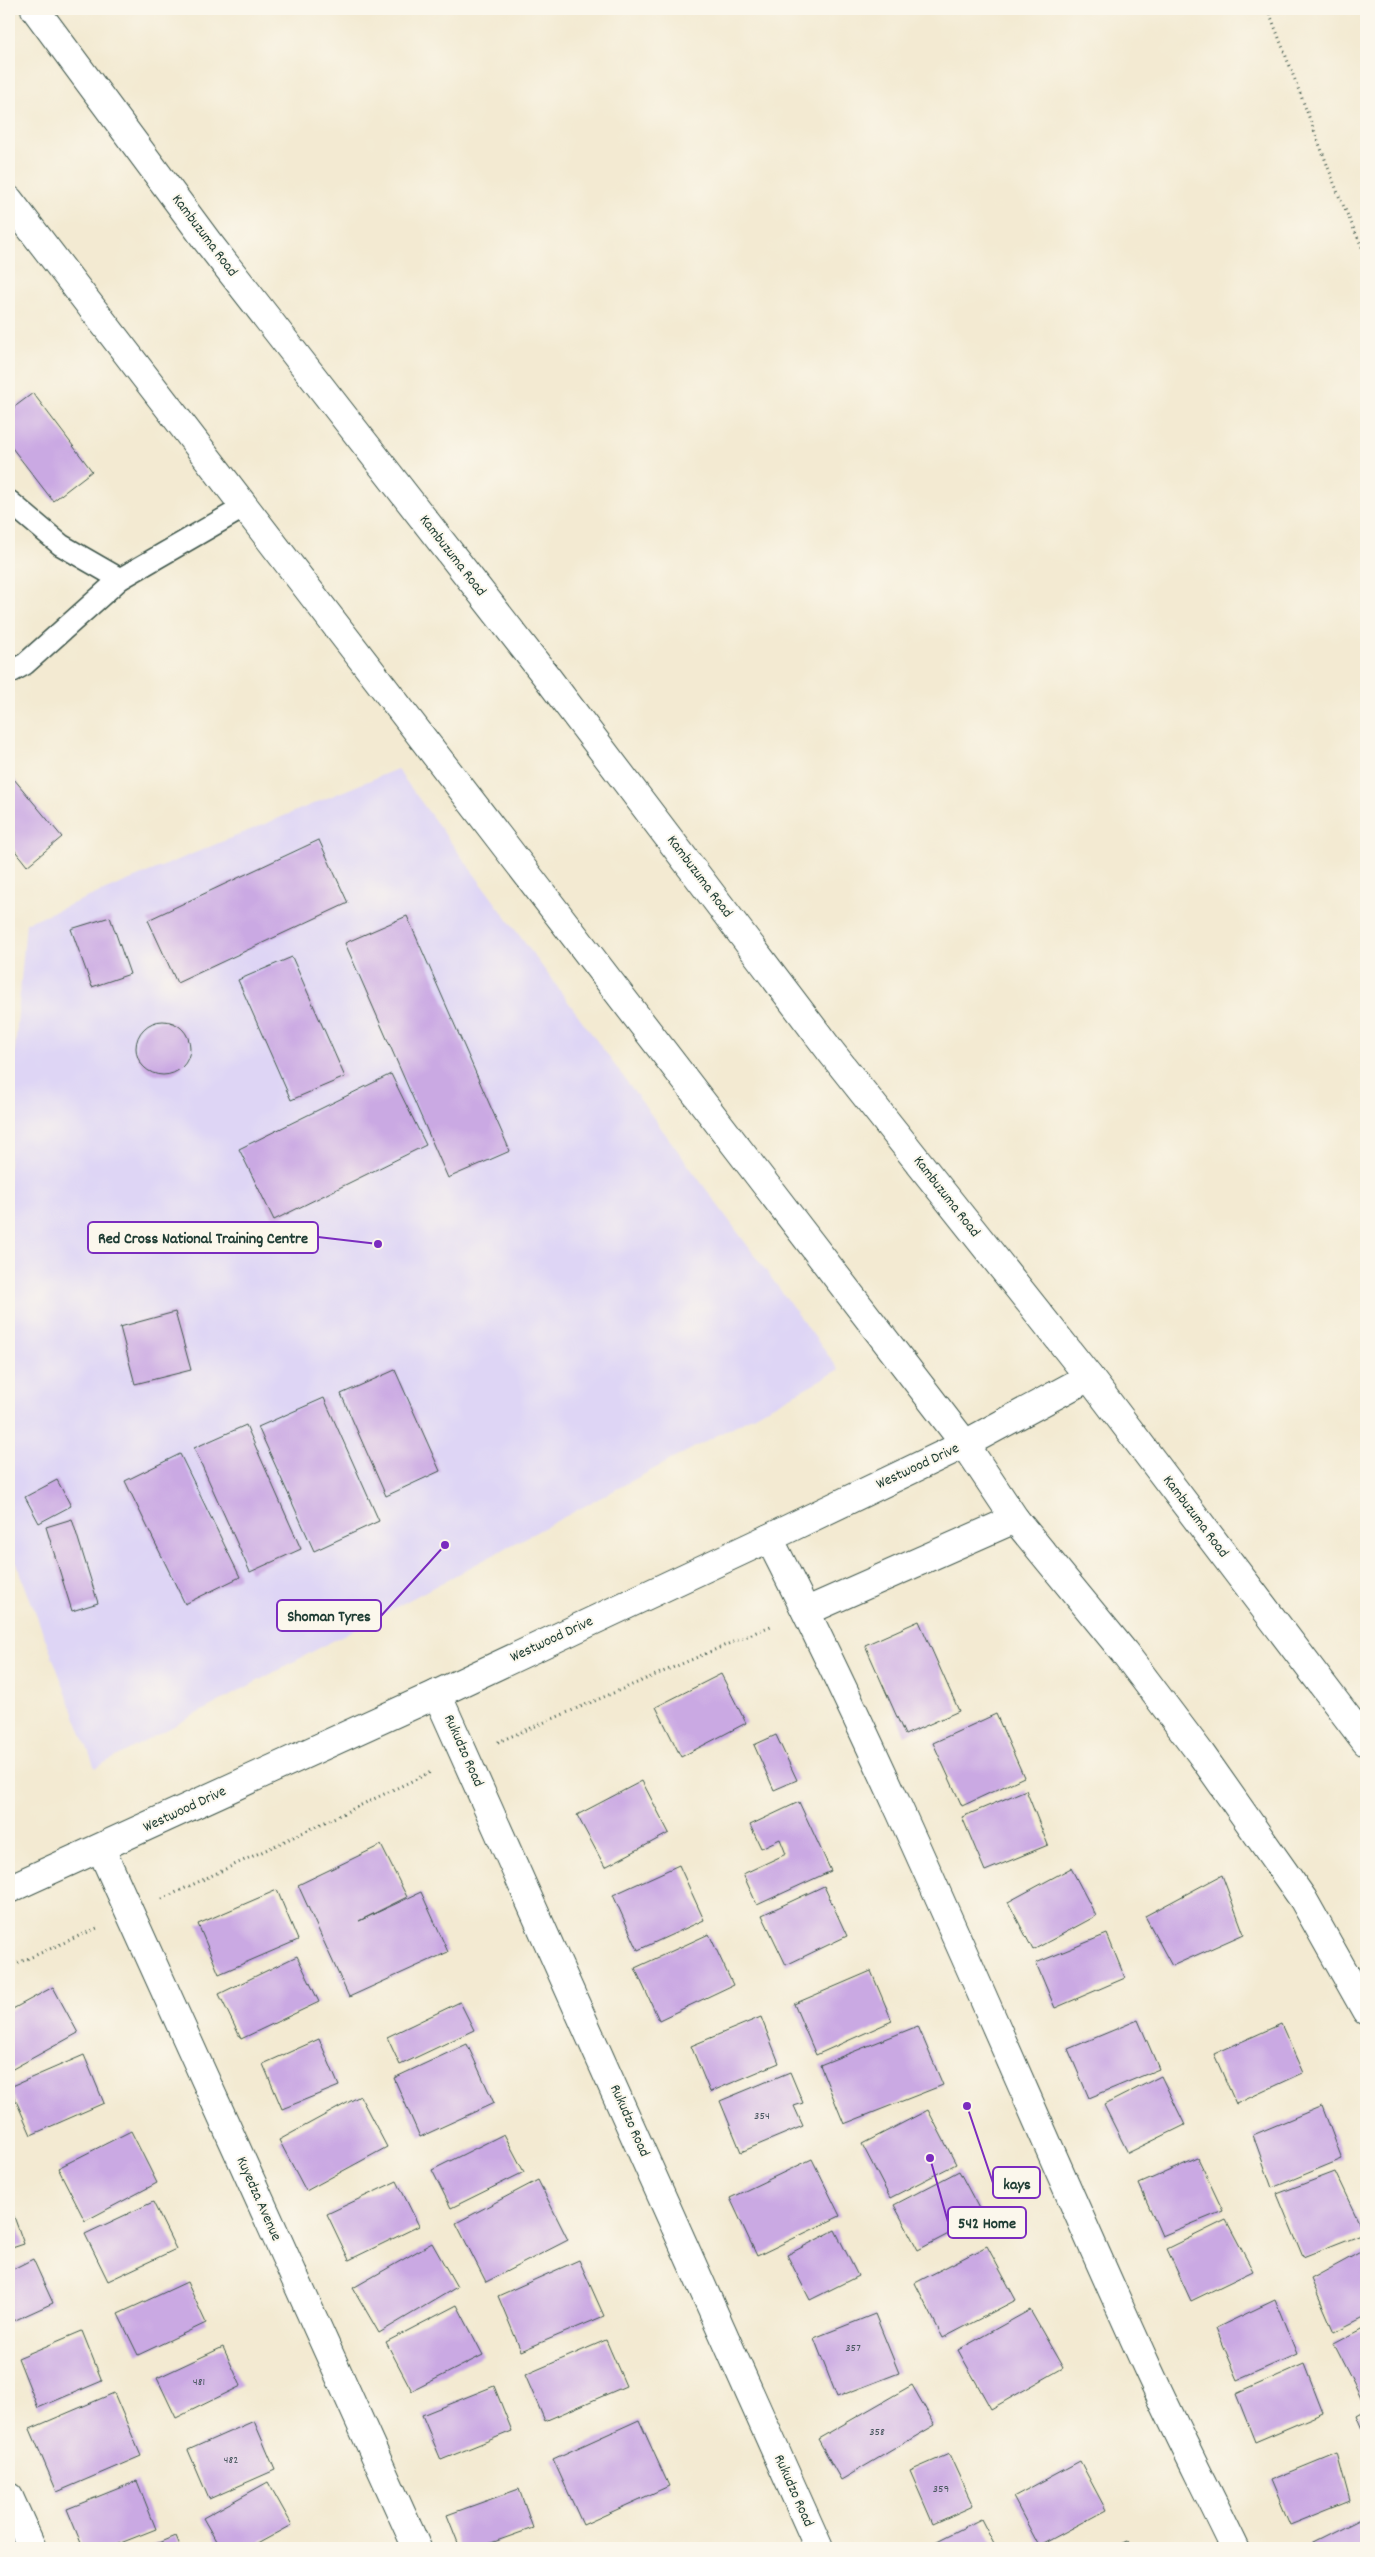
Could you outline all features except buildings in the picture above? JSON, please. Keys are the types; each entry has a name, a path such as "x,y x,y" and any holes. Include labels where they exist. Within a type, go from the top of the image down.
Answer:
{"street":[{"name":"Kambuzuma Road","path":"35,9 207,241 546,676 831,1052 1089,1377 1366,1742"},
{"path":"9,200 965,1444 1015,1519 1124,1652 1201,1754 1303,1899 1366,2011"},
{"name":"Westwood Drive","path":"9,1889 438,1694 769,1538 965,1444 1089,1377"},
{"path":"806,1611 1015,1519"},
{"path":"769,1538 806,1611 951,1922 1148,2368 1235,2548"},
{"name":"Rukudzo Road","path":"438,1694 819,2548"},
{"name":"Kuyedza Avenue","path":"101,1848 417,2548"},
{"path":"9,2497 32,2548"}],"lane":[{"path":"9,500 60,545 120,579"},
{"path":"9,673 24,664 120,579 246,506"}],"path":[{"path":"1268,9 1339,196 1366,256"},
{"path":"9,1967 131,1913 465,1756 806,1611"}],"shaded area":[{"path":"397,769 839,1370 95,1768 9,1544 9,1117 26,923"}],"place":[{"name":"Red Cross National Training Centre","path":"378,1244"},
{"name":"Shoman Tyres","path":"445,1545"},
{"name":"kays","path":"967,2106"},
{"name":"542 Home","path":"930,2158"}]}
